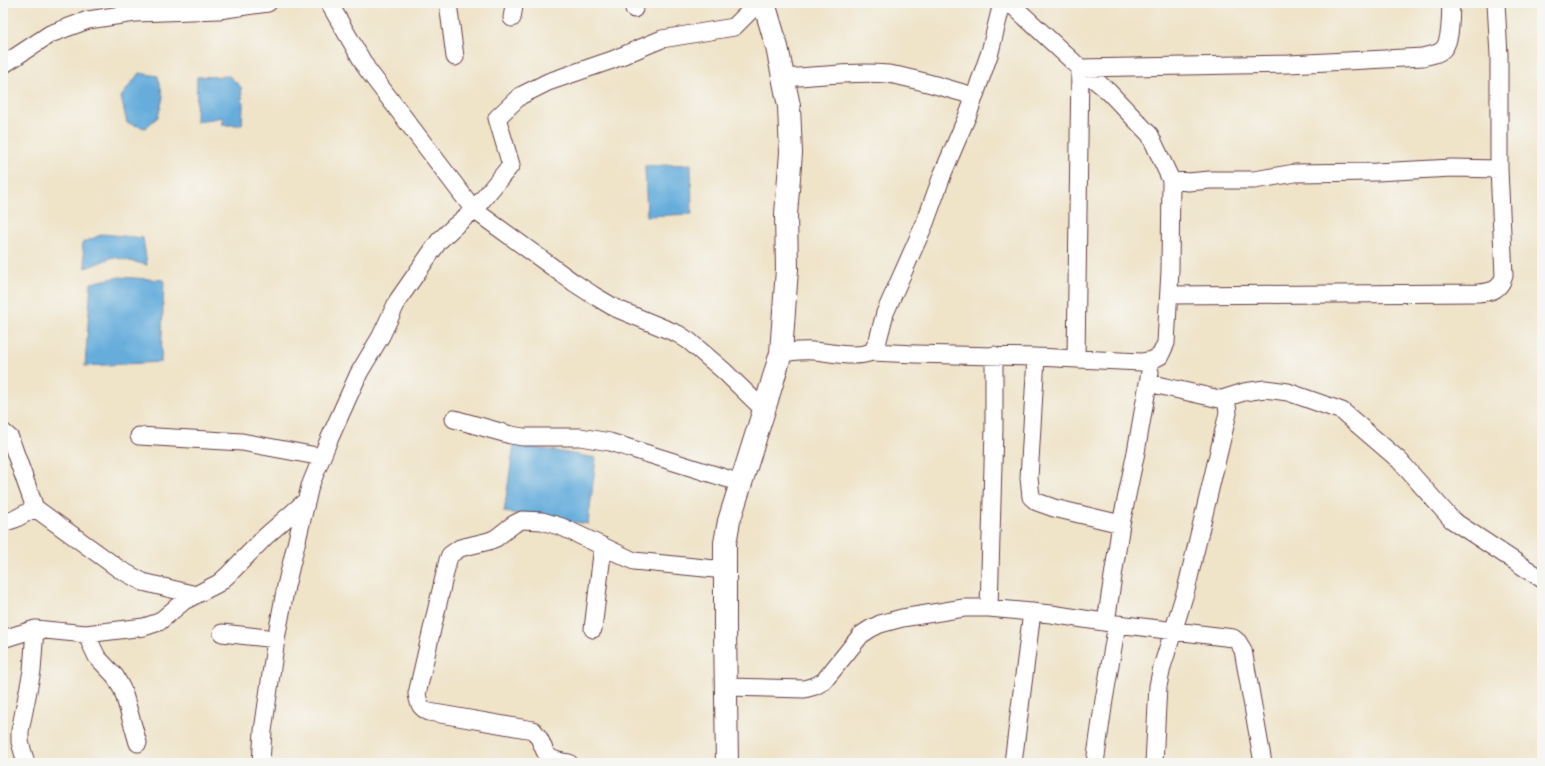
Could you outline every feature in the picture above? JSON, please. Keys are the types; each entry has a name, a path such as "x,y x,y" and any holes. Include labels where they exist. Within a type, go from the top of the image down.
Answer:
{"main road":[{"path":"727,763 726,543 729,521 781,353 787,269 786,214 791,153 789,106 778,47 764,3"}],"street":[{"path":"3,64 50,34 88,20 135,13 219,10 268,3"},
{"path":"329,3 367,69 474,210 588,292 615,308 678,334 689,341 724,371 764,410"},
{"path":"448,3 455,57"},
{"path":"261,763 263,730 276,639 286,586 310,486 359,373 381,336 398,300 440,241 474,210 511,165 497,118 520,96 548,82 612,60 662,39 734,27 758,3"},
{"path":"872,352 878,340 886,313 925,223 943,173 974,96 990,52 1002,3"},
{"path":"781,353 812,351 854,356 872,352 994,355 1141,362 1152,360 1160,356 1166,343 1169,295 1171,180 1150,135 1108,91 1080,68 1010,3"},
{"path":"1080,68 1229,66 1423,57 1441,51 1446,46 1451,3"},
{"path":"1169,295 1490,292 1497,288 1502,283 1504,276 1499,169 1499,55 1496,3"},
{"path":"1076,358 1080,68"},
{"path":"784,78 860,73 889,74 974,96"},
{"path":"1171,180 1188,182 1210,180 1254,180 1295,173 1376,172 1452,168 1499,169"},
{"path":"989,608 994,429 994,355"},
{"path":"1036,357 1029,478 1031,497 1038,502 1054,508 1120,524"},
{"path":"1095,763 1104,700 1120,524 1136,452 1152,360"},
{"path":"1148,384 1224,400 1225,398 1244,392 1264,390 1288,392 1342,410 1399,460 1452,520 1542,580"},
{"path":"1154,763 1158,686 1186,590 1225,430 1228,413 1227,405 1224,400"},
{"path":"454,419 523,437 573,436 610,442 741,483"},
{"path":"3,432 10,438 35,508 119,569 137,579 143,582 196,595"},
{"path":"140,436 242,442 322,457"},
{"path":"3,639 35,629 86,634 151,625 159,622 184,601 219,583 230,574 266,536 307,500"},
{"path":"3,523 15,519 35,508"},
{"path":"569,763 557,762 549,758 544,752 533,730 429,712 423,709 419,704 418,694 450,555 460,548 496,538 514,524 522,520 542,521 562,527 634,561 725,570"},
{"path":"593,629 603,546"},
{"path":"726,687 804,689 815,686 824,681 861,635 880,624 902,618 958,609 989,608 1032,612 1233,638 1238,642 1243,650 1263,763"},
{"path":"1013,763 1032,612"},
{"path":"26,763 20,742 20,732 32,671 35,629"},
{"path":"222,633 276,639"},
{"path":"86,634 97,657 115,676 123,691 138,743"}],"water":[{"path":"139,73 158,76 163,97 158,117 145,128 127,123 121,97"},
{"path":"229,76 241,87 243,106 242,125 223,125 222,117 196,122 197,77"},
{"path":"691,164 692,214 647,216 645,166"},
{"path":"103,234 143,238 147,265 113,257 86,268 82,243"},
{"path":"119,277 164,280 161,362 85,366 91,283"},
{"path":"514,444 596,458 588,524 504,512"}]}
